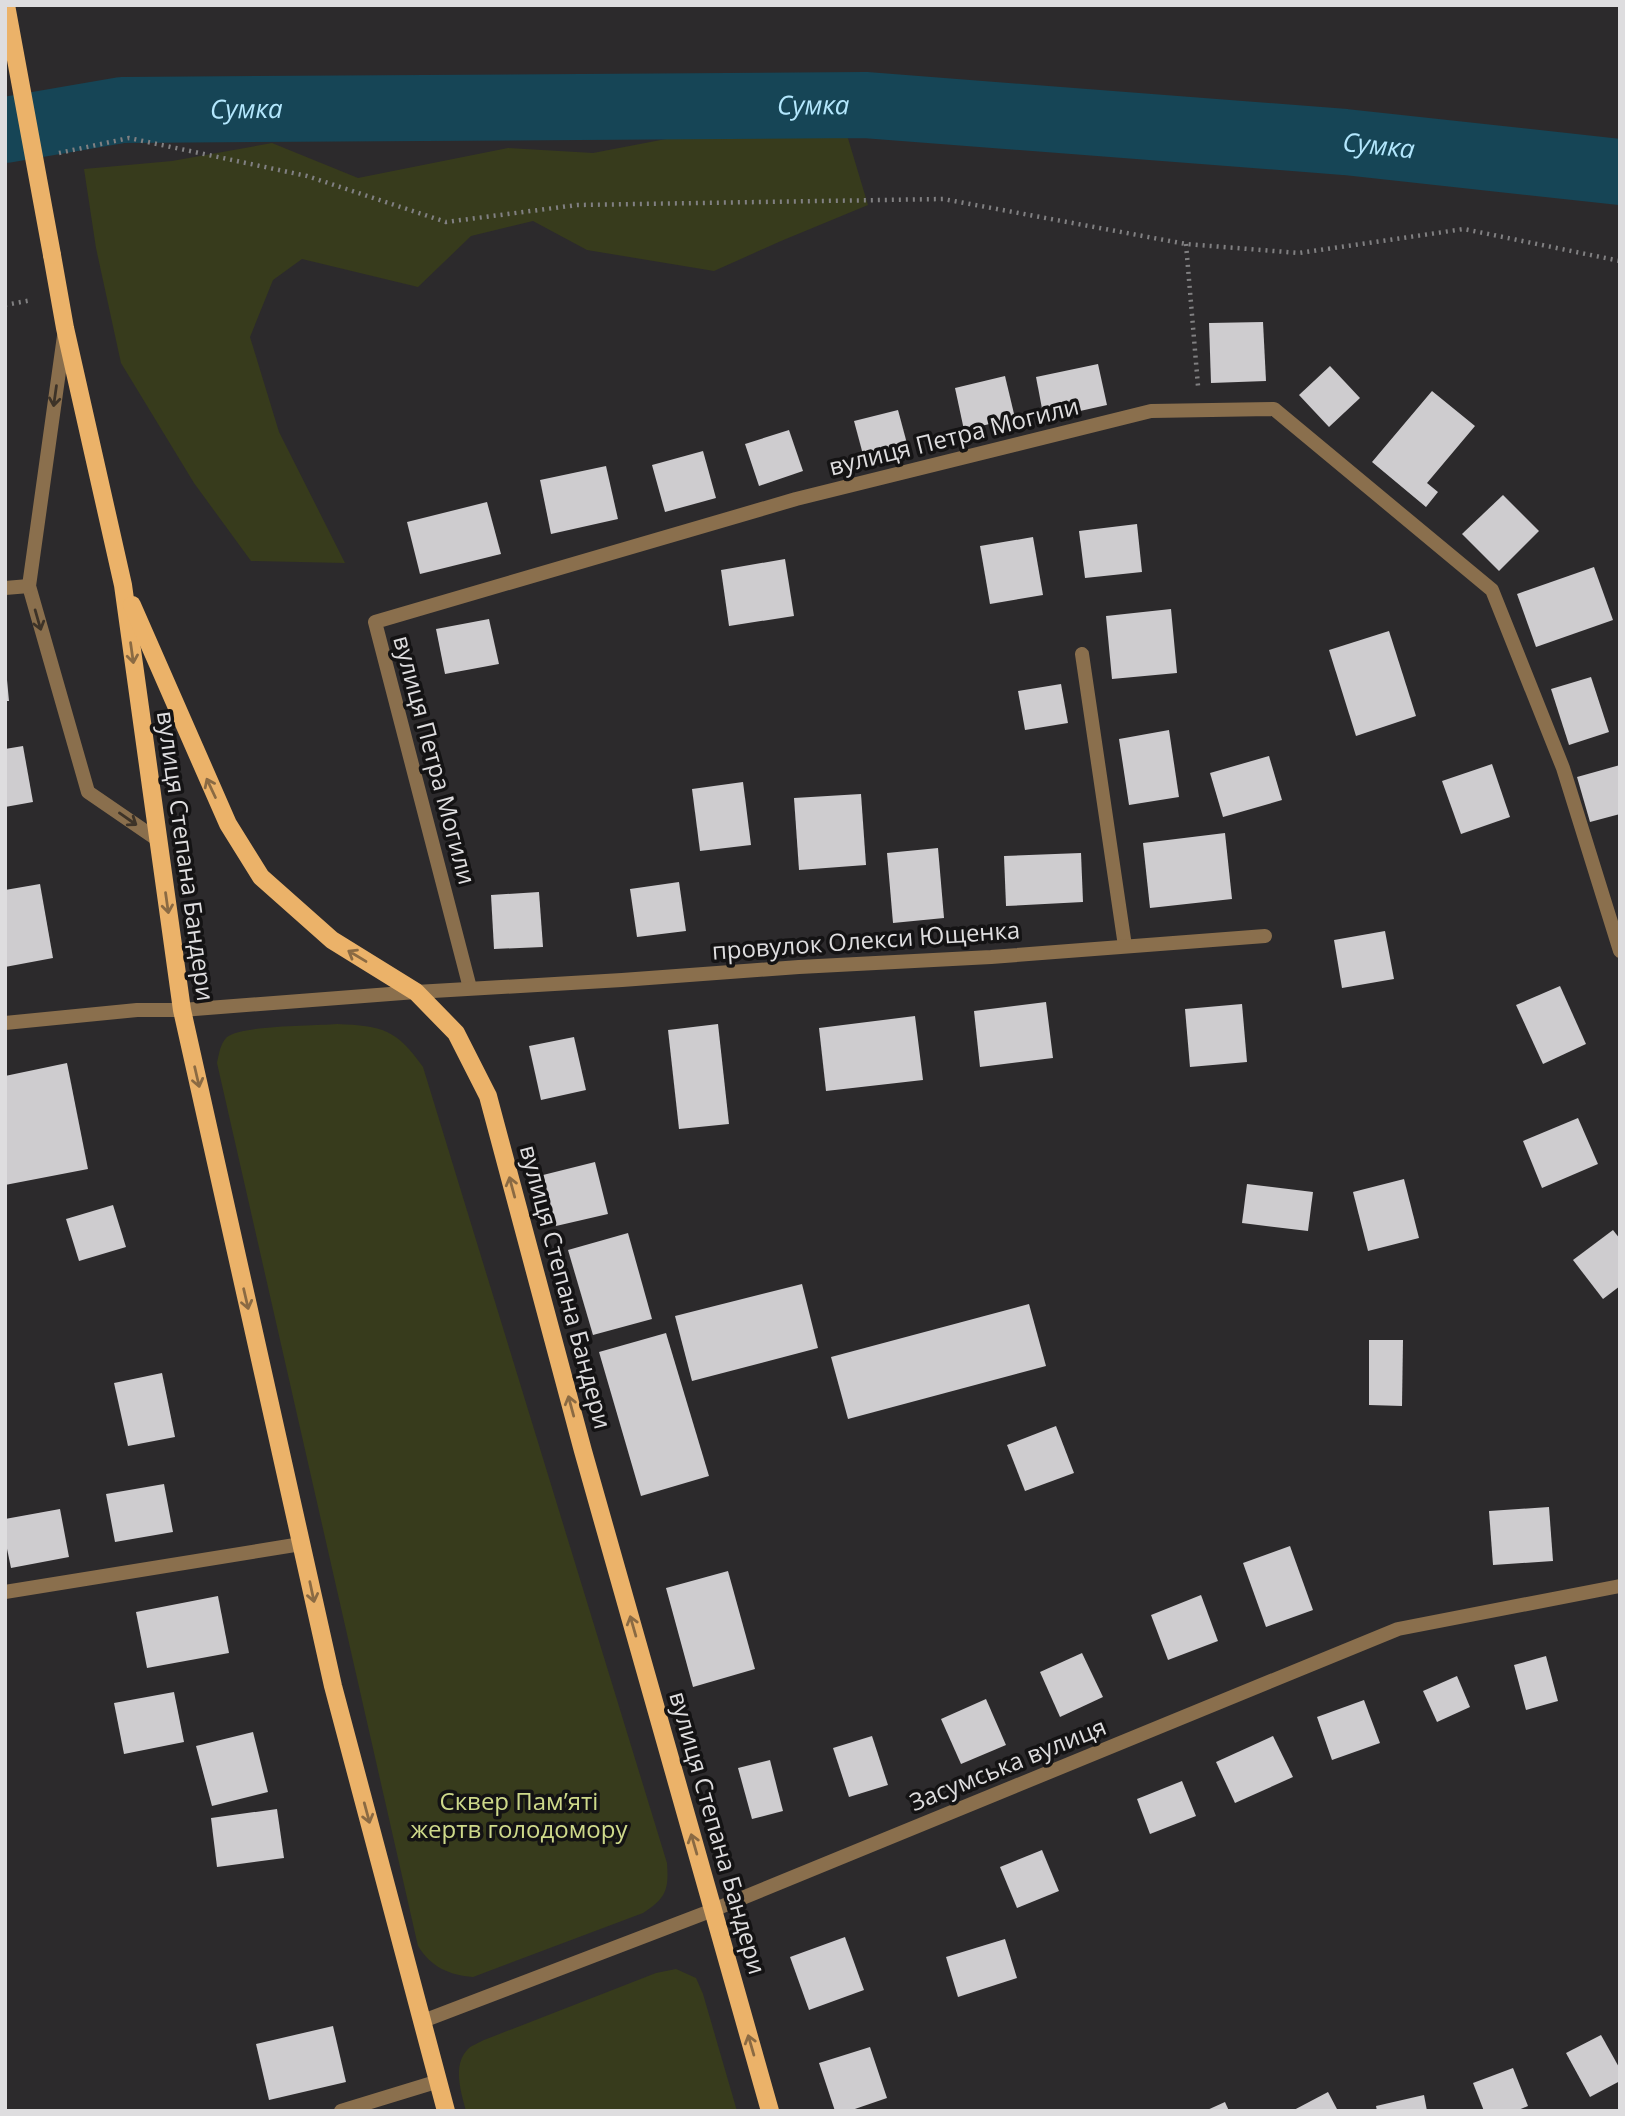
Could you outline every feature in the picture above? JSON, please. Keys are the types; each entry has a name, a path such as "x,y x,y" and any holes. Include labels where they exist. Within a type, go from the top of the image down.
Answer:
{"main road":[{"name":"вулиця Степана Бандери","path":"6,5 65,328 123,585 182,1010 333,1686 446,2111"},
{"name":"вулиця Степана Бандери","path":"123,585 228,824 261,877 332,940 416,992 456,1032 488,1096 583,1451 770,2111"}],"street":[{"path":"65,328 29,586 88,792 158,840"},
{"name":"вулиця Петра Могили","path":"470,988 375,622 796,499 1151,411 1274,409 1492,590 1563,768 1620,951"},
{"path":"5,588 29,586"},
{"path":"1082,654 1125,946"},
{"name":"провулок Олекси Ющенка","path":"5,1023 137,1010 182,1010 470,988 991,957 1265,936"},
{"path":"5,1592 301,1544"},
{"name":"Засумська вулиця","path":"423,2021 713,1910 1398,1629 1620,1586"},
{"path":"341,2111 439,2081"}],"path":[{"path":"55,154 129,138 307,176 446,222 577,205 943,199 1186,244 1299,253 1464,229 1620,261"},
{"path":"1186,244 1200,410"}],"green space":[{"path":"692,134 847,135 868,205 714,271 587,250 533,221 471,236 418,287 302,259 273,280 250,337 279,432 345,563 251,561 194,483 121,363 96,248 84,169 172,161 272,143 358,178 508,148 593,153"},
{"name":"Сквер Пам’яті жертв голодомору","path":"337,1024 366,1026 387,1032 405,1045 423,1067 667,1863 664,1893 657,1903 643,1913 473,1977 441,1969 418,1946 217,1063 223,1043 235,1033 263,1028"},
{"path":"676,1969 696,1978 703,1994 737,2111 466,2111 459,2071 463,2055 471,2046 656,1973"}],"building":[{"path":"1263,322 1266,381 1211,383 1209,323"},
{"path":"1098,364 1107,405 1044,419 1036,377"},
{"path":"1330,366 1360,398 1329,427 1299,395"},
{"path":"1005,376 1015,418 964,430 955,388"},
{"path":"1432,391 1475,426 1427,483 1438,492 1426,507 1372,462"},
{"path":"898,410 909,451 865,462 854,421"},
{"path":"789,430 803,471 759,486 745,444"},
{"path":"703,451 716,498 665,512 652,465"},
{"path":"606,466 618,519 551,534 540,480"},
{"path":"1503,495 1539,531 1499,571 1462,534"},
{"path":"487,502 501,554 420,574 407,522"},
{"path":"1137,524 1142,572 1085,578 1079,531"},
{"path":"1033,537 1043,595 990,604 980,546"},
{"path":"785,559 794,616 729,626 721,570"},
{"path":"1594,567 1613,620 1536,647 1517,594"},
{"path":"1171,609 1177,673 1112,679 1106,616"},
{"path":"489,619 499,664 445,674 436,629"},
{"path":"1389,631 1416,716 1356,736 1329,650"},
{"path":"1591,677 1609,732 1569,745 1551,689"},
{"path":"7,680 9,701 5,701"},
{"path":"1061,684 1068,723 1025,730 1018,691"},
{"path":"1169,730 1179,797 1129,805 1119,739"},
{"path":"23,746 33,802 5,807 5,749"},
{"path":"1269,756 1282,800 1223,817 1210,773"},
{"path":"1492,764 1510,817 1461,834 1442,781"},
{"path":"1620,765 1620,814 1590,822 1577,777"},
{"path":"743,782 751,845 700,851 692,789"},
{"path":"861,794 866,865 799,870 794,798"},
{"path":"1225,833 1232,899 1150,908 1143,843"},
{"path":"938,848 944,918 893,923 887,853"},
{"path":"1081,853 1083,902 1006,906 1004,856"},
{"path":"679,882 686,931 637,937 630,889"},
{"path":"40,884 53,958 5,967 5,890"},
{"path":"539,892 543,947 494,949 491,895"},
{"path":"1385,931 1394,979 1342,988 1334,940"},
{"path":"1560,986 1586,1044 1543,1064 1516,1005"},
{"path":"1046,1002 1053,1058 980,1067 974,1011"},
{"path":"1242,1004 1247,1062 1190,1067 1185,1009"},
{"path":"915,1016 923,1080 826,1091 819,1028"},
{"path":"718,1024 729,1124 679,1129 668,1030"},
{"path":"574,1037 586,1090 541,1100 529,1046"},
{"path":"67,1063 88,1169 5,1185 5,1076"},
{"path":"1578,1118 1598,1164 1542,1188 1523,1141"},
{"path":"595,1162 608,1214 556,1226 543,1175"},
{"path":"1404,1179 1419,1238 1368,1251 1353,1192"},
{"path":"1247,1184 1313,1192 1308,1231 1242,1223"},
{"path":"113,1205 126,1247 79,1261 66,1219"},
{"path":"1613,1230 1620,1239 1620,1286 1603,1299 1573,1260"},
{"path":"628,1233 652,1319 593,1335 568,1250"},
{"path":"802,1284 818,1348 692,1381 675,1316"},
{"path":"1029,1304 1046,1366 848,1419 831,1357"},
{"path":"666,1333 709,1476 641,1496 599,1352"},
{"path":"1369,1340 1403,1340 1402,1406 1369,1405"},
{"path":"162,1373 175,1437 128,1446 114,1383"},
{"path":"1056,1426 1074,1473 1025,1491 1007,1445"},
{"path":"164,1484 173,1532 115,1542 106,1494"},
{"path":"1549,1507 1553,1561 1493,1565 1489,1511"},
{"path":"60,1509 69,1557 11,1568 5,1539 5,1519"},
{"path":"1290,1546 1313,1610 1266,1627 1243,1563"},
{"path":"728,1571 755,1669 693,1687 666,1588"},
{"path":"1201,1595 1218,1641 1168,1660 1151,1615"},
{"path":"218,1596 229,1653 147,1668 136,1612"},
{"path":"1082,1653 1103,1697 1060,1717 1040,1672"},
{"path":"1546,1656 1558,1701 1526,1710 1514,1665"},
{"path":"1457,1676 1470,1707 1437,1722 1423,1691"},
{"path":"174,1692 184,1742 124,1754 114,1703"},
{"path":"986,1699 1006,1745 961,1764 941,1719"},
{"path":"1364,1700 1380,1743 1332,1760 1317,1717"},
{"path":"253,1732 268,1792 212,1806 196,1746"},
{"path":"872,1736 888,1785 849,1797 833,1748"},
{"path":"1273,1736 1293,1777 1235,1803 1216,1762"},
{"path":"770,1760 783,1811 752,1819 738,1768"},
{"path":"1182,1781 1196,1816 1150,1834 1137,1799"},
{"path":"277,1809 284,1858 217,1867 211,1818"},
{"path":"1042,1850 1059,1891 1017,1908 1000,1867"},
{"path":"845,1937 864,1990 809,2010 790,1957"},
{"path":"1005,1939 1017,1978 958,1997 946,1957"},
{"path":"333,2026 346,2082 269,2100 256,2044"},
{"path":"1601,2035 1620,2069 1620,2081 1590,2097 1566,2053"},
{"path":"870,2047 887,2098 849,2111 835,2111 819,2063"},
{"path":"1513,2068 1528,2106 1516,2111 1484,2111 1473,2083"},
{"path":"1328,2092 1338,2111 1292,2111"},
{"path":"1424,2095 1427,2111 1377,2111 1376,2106"},
{"path":"1225,2102 1229,2111 1205,2111"}],"waterway":[{"name":"Сумка","path":"5,130 122,110 865,105 1345,142 1620,172"}]}
